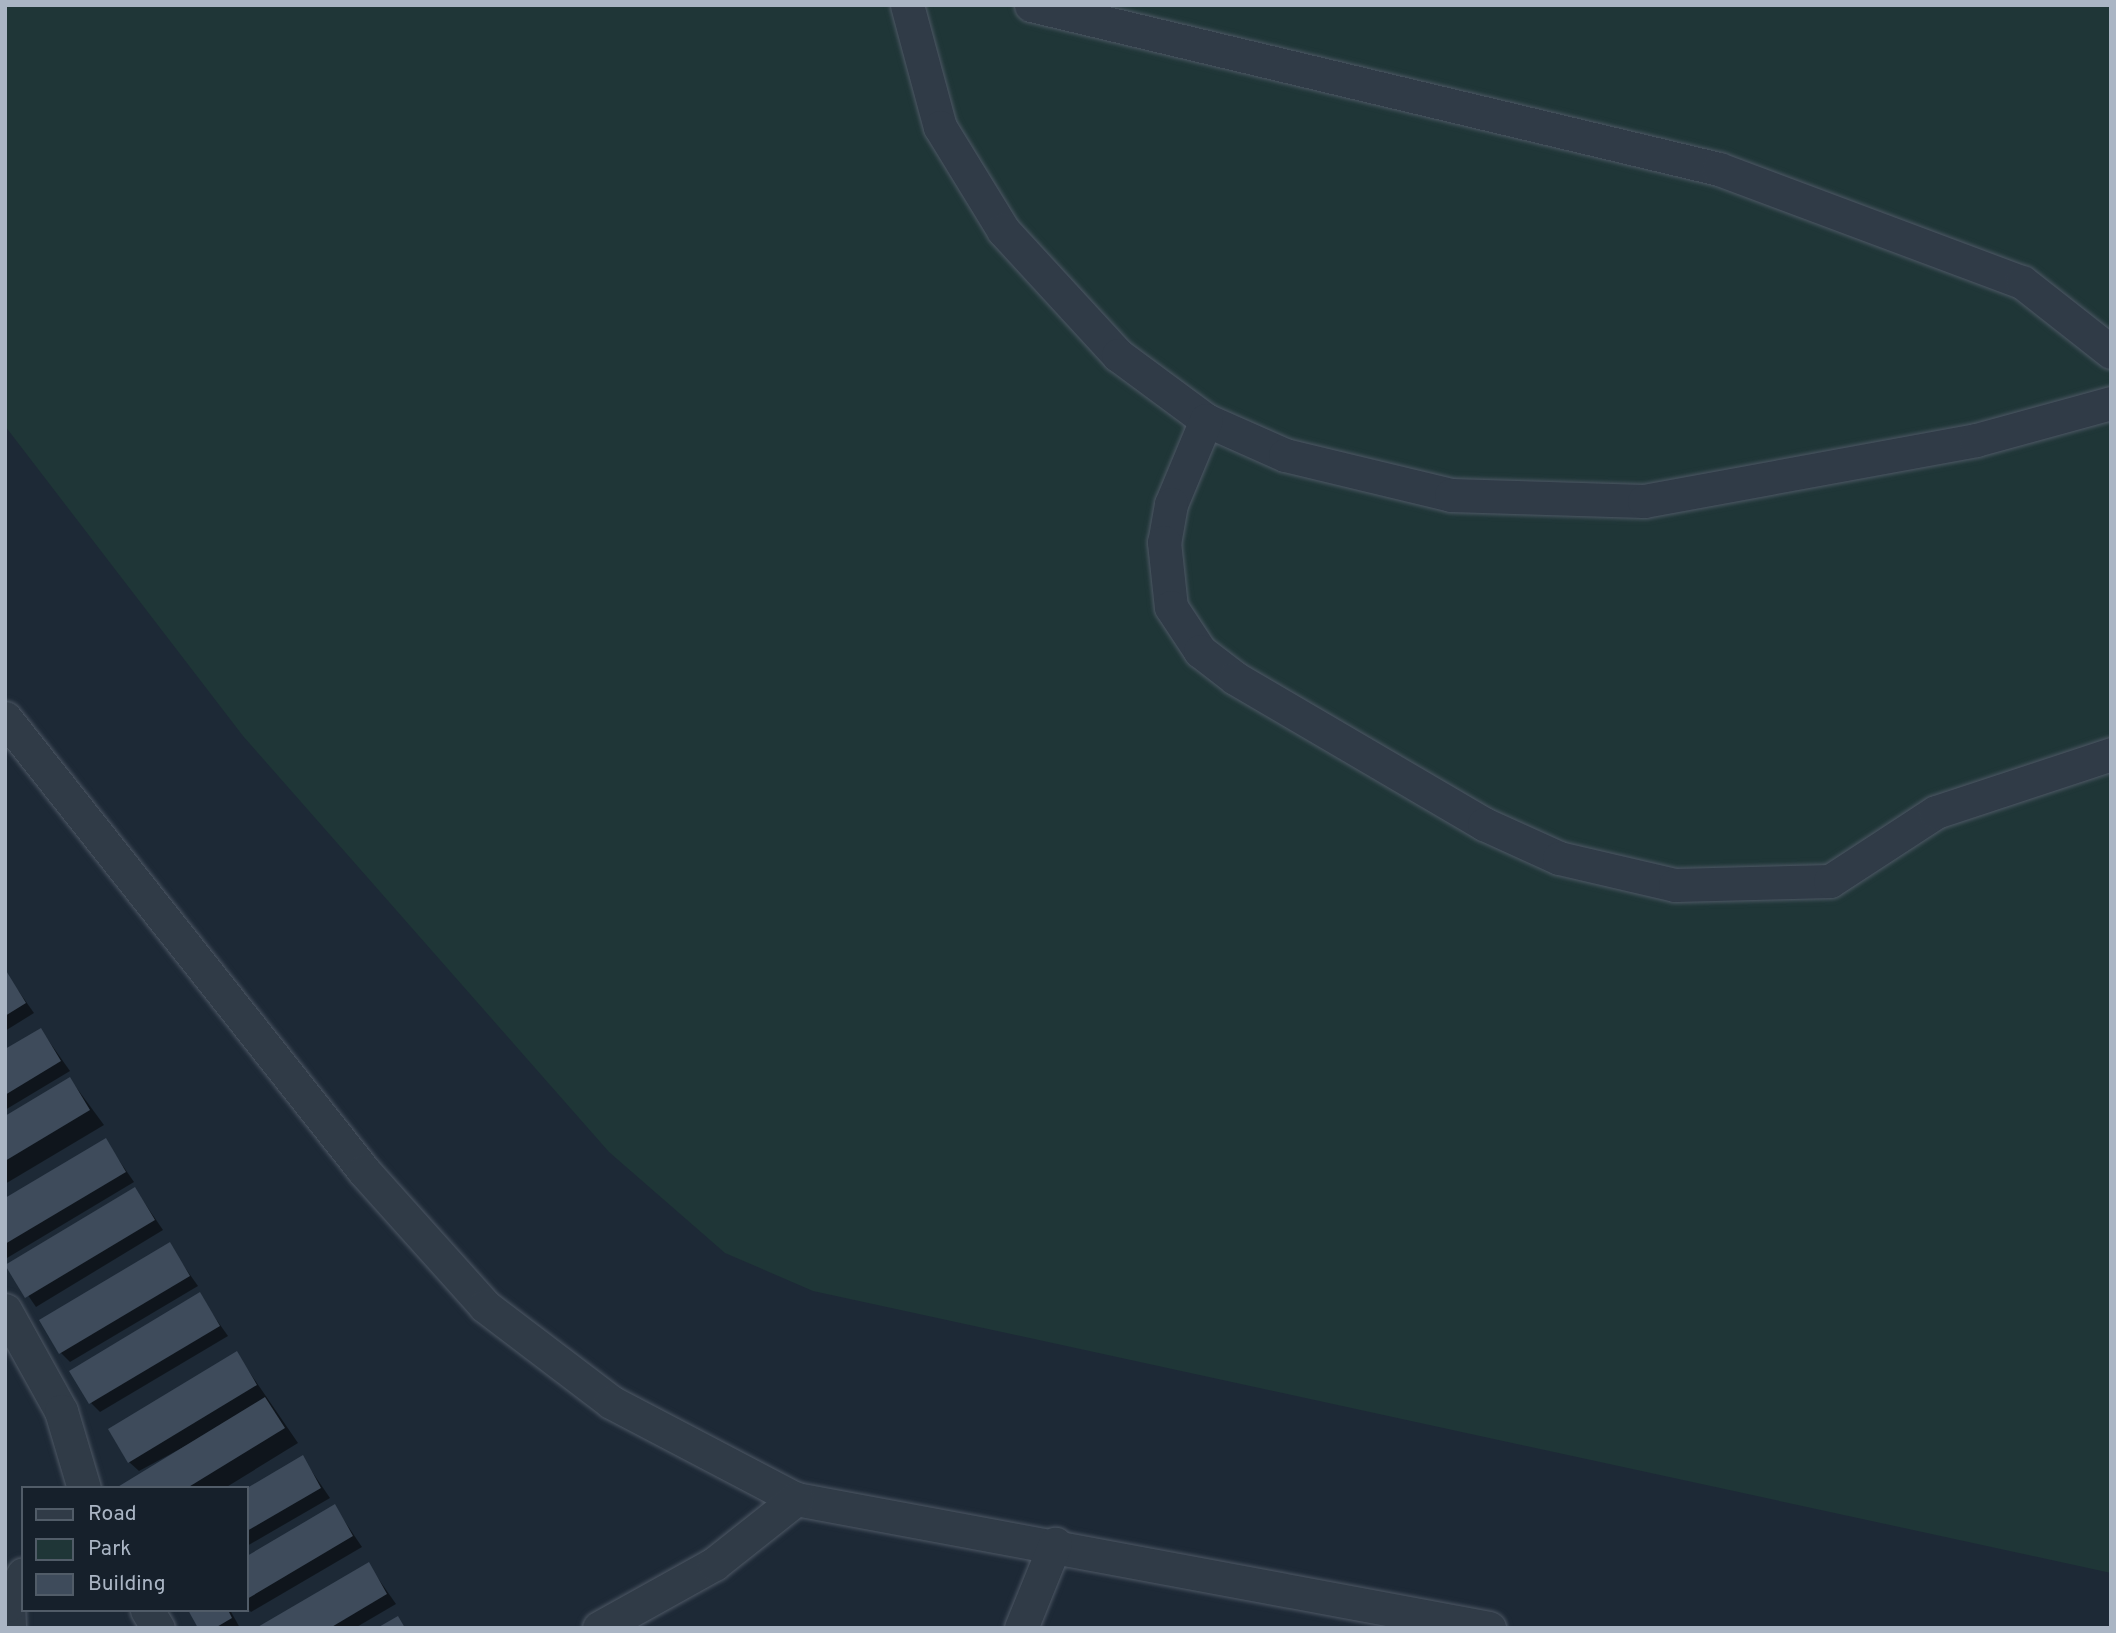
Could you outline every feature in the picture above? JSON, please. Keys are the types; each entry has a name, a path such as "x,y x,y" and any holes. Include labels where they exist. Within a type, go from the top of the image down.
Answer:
{"street":[{"path":"907,5 940,127 1003,230 1118,355 1206,420 1286,454 1451,495 1644,501 1976,440 2111,403"},
{"path":"1031,5 1719,169 2021,282 2111,352"},
{"path":"1206,420 1171,504 1164,542 1171,607 1200,651 1236,678 1484,824 1559,858 1675,886 1830,881 1936,812 2111,754"},
{"path":"5,718 364,1171 485,1306 611,1402 796,1499 1055,1544 1489,1628"},
{"path":"5,1310 61,1411 83,1486"},
{"path":"599,1628 714,1564 796,1499"},
{"path":"1021,1628 1055,1544"},
{"path":"9,1628 8,1605 21,1578"},
{"path":"147,1612 158,1628"}],"green space":[{"path":"5,5 2111,5 2111,1573 813,1291 725,1253 609,1152 243,736 5,426"}],"building":[{"path":"5,969 26,1003 5,1016"},
{"path":"41,1028 61,1061 5,1095 5,1049"},
{"path":"70,1077 90,1110 5,1161 5,1116"},
{"path":"106,1138 126,1172 5,1244 5,1198"},
{"path":"135,1187 155,1220 25,1298 5,1265"},
{"path":"170,1242 190,1276 59,1354 39,1320"},
{"path":"200,1292 220,1326 89,1404 69,1371"},
{"path":"237,1351 257,1385 128,1463 108,1429"},
{"path":"265,1397 285,1428 190,1486 119,1486"},
{"path":"303,1455 321,1488 248,1530 248,1487"},
{"path":"335,1504 353,1536 248,1598 248,1555"},
{"path":"369,1562 387,1594 330,1628 256,1628"},
{"path":"189,1612 229,1612 232,1618 215,1628 198,1628"},
{"path":"398,1616 405,1628 377,1628"}]}
